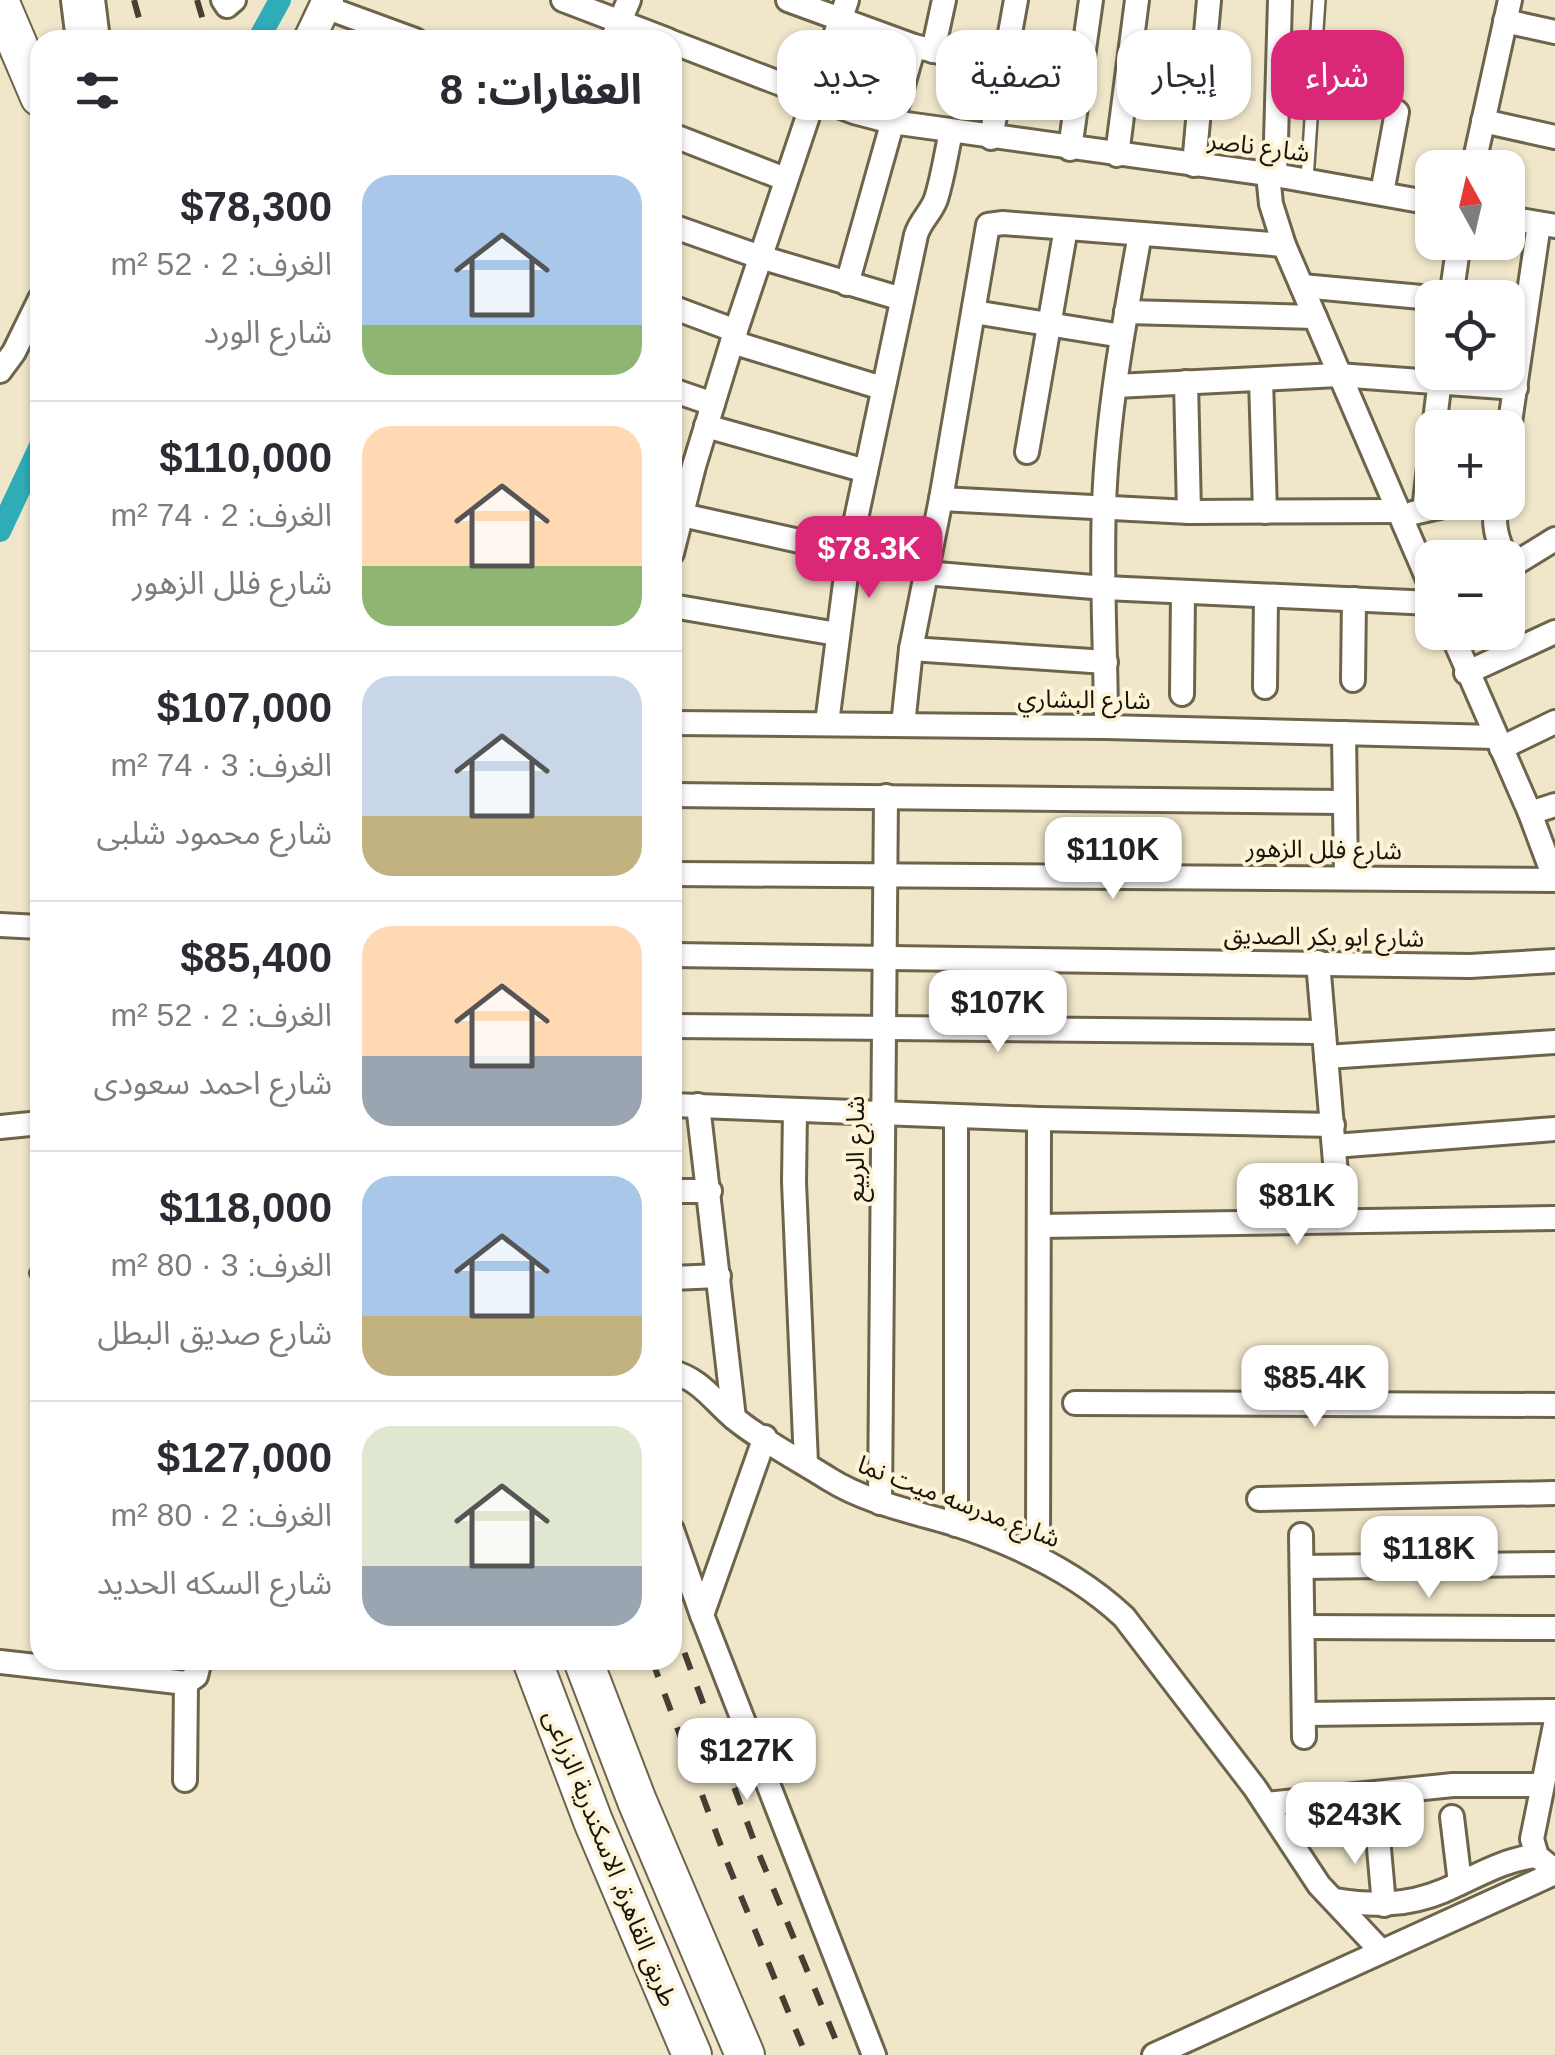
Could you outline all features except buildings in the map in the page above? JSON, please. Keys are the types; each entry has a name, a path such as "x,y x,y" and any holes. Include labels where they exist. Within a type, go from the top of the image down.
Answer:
{"highway":[{"path":"62,0 71,30"},
{"path":"82,0 86,30"},
{"path":"0,3 30,74"},
{"name":"طريق القاهرة, الاسكندرية الزراعى","path":"536,1670 593,1822 692,2055"},
{"name":"طريق القاهرة, الاسكندرية الزراعى","path":"587,1670 636,1801 746,2055"}],"street":[{"name":"شارع ناصر","path":"563,0 620,21"},
{"path":"788,0 844,10 936,51"},
{"path":"847,284 892,122 944,0"},
{"path":"1012,30 1016,0"},
{"path":"1070,148 1091,0"},
{"path":"1116,155 1137,0"},
{"path":"1194,165 1209,0"},
{"path":"1280,0 1271,204 1338,376 1415,550"},
{"path":"314,30 326,3 391,30"},
{"path":"1476,150 1508,10 1555,32"},
{"name":"شارع ناصر","path":"682,46 777,82"},
{"path":"806,120 709,415 683,464 682,516 849,552"},
{"name":"شارع ناصر","path":"884,120 991,138 1272,174 1415,200"},
{"path":"991,138 995,120"},
{"path":"1382,194 1396,120"},
{"path":"1483,121 1555,137"},
{"path":"827,724 849,552 882,388 916,235 936,198 951,132"},
{"path":"682,140 786,179"},
{"path":"903,725 911,648 988,225 1003,223 1284,245"},
{"path":"1525,341 1547,225"},
{"path":"1027,452 1066,228"},
{"path":"682,230 902,299"},
{"path":"1106,726 1104,509 1124,324 1140,234"},
{"path":"1302,286 1415,296"},
{"path":"974,312 1049,324 1315,317"},
{"path":"682,313 734,336 882,388"},
{"path":"0,371 30,319"},
{"path":"1116,386 1338,376 1415,377"},
{"path":"1261,379 1266,512"},
{"path":"1186,382 1189,512"},
{"path":"682,397 709,415 866,472"},
{"path":"941,499 1189,512 1415,511"},
{"path":"1525,554 1555,538"},
{"path":"925,573 1106,588 1415,602"},
{"path":"1182,694 1184,592"},
{"path":"1265,687 1266,596"},
{"path":"1353,680 1354,599"},
{"path":"682,608 837,634"},
{"path":"1466,673 1555,632"},
{"path":"911,648 1106,662"},
{"path":"1457,650 1530,813 1555,880"},
{"path":"1498,742 1555,722"},
{"name":"شارع البشاري","path":"682,723 1106,726 1498,742"},
{"path":"1344,733 1346,876"},
{"path":"682,795 1344,802"},
{"name":"شارع الربيع","path":"880,1502 886,796"},
{"path":"1530,813 1555,805"},
{"name":"شارع فلل الزهور","path":"682,874 1555,880"},
{"path":"0,926 30,928"},
{"name":"شارع ابو بكر الصديق","path":"682,954 1470,966 1555,961"},
{"path":"1318,962 1340,1221"},
{"path":"682,1026 1324,1032"},
{"path":"1326,1057 1555,1042"},
{"path":"682,1105 1333,1135 1555,1129"},
{"path":"698,1105 734,1418"},
{"path":"795,1110 795,1218 806,1463"},
{"path":"956,1116 956,1525"},
{"path":"1038,1558 1039,1120"},
{"path":"0,1127 30,1124"},
{"path":"682,1191 710,1190"},
{"path":"1038,1226 1555,1218"},
{"path":"682,1278 718,1276"},
{"name":"شارع مدرسه ميت نما","path":"682,1375 691,1377 734,1418 832,1481 1038,1558 1102,1596 1124,1617 1266,1804 1297,1854 1381,1951"},
{"path":"1075,1402 1555,1406"},
{"path":"702,1615 765,1437"},
{"path":"1259,1499 1555,1493"},
{"path":"1301,1535 1304,1738"},
{"path":"682,1558 874,2055"},
{"path":"1302,1567 1555,1564"},
{"path":"1303,1627 1555,1628"},
{"path":"0,1662 30,1665"},
{"path":"71,1670 186,1683 198,1670"},
{"path":"185,1780 186,1683"},
{"path":"1304,1714 1555,1711"},
{"path":"1549,1863 1542,1786 1555,1725"},
{"path":"1266,1804 1453,1785 1542,1786"},
{"path":"1452,1817 1460,1883"},
{"path":"1378,1826 1384,1905"},
{"path":"1335,1900 1384,1905 1423,1898 1506,1862 1549,1863"},
{"path":"1154,2055 1381,1951 1549,1863"}],"lane":[{"path":"1306,180 1319,0"}],"waterway":[{"path":"264,30 280,0"},
{"path":"0,531 30,467"}],"railway":[{"path":"134,0 142,30"},
{"path":"197,0 206,30"},
{"path":"682,1646 757,1849 842,2055"},
{"path":"656,1670 727,1862 806,2055"}]}
